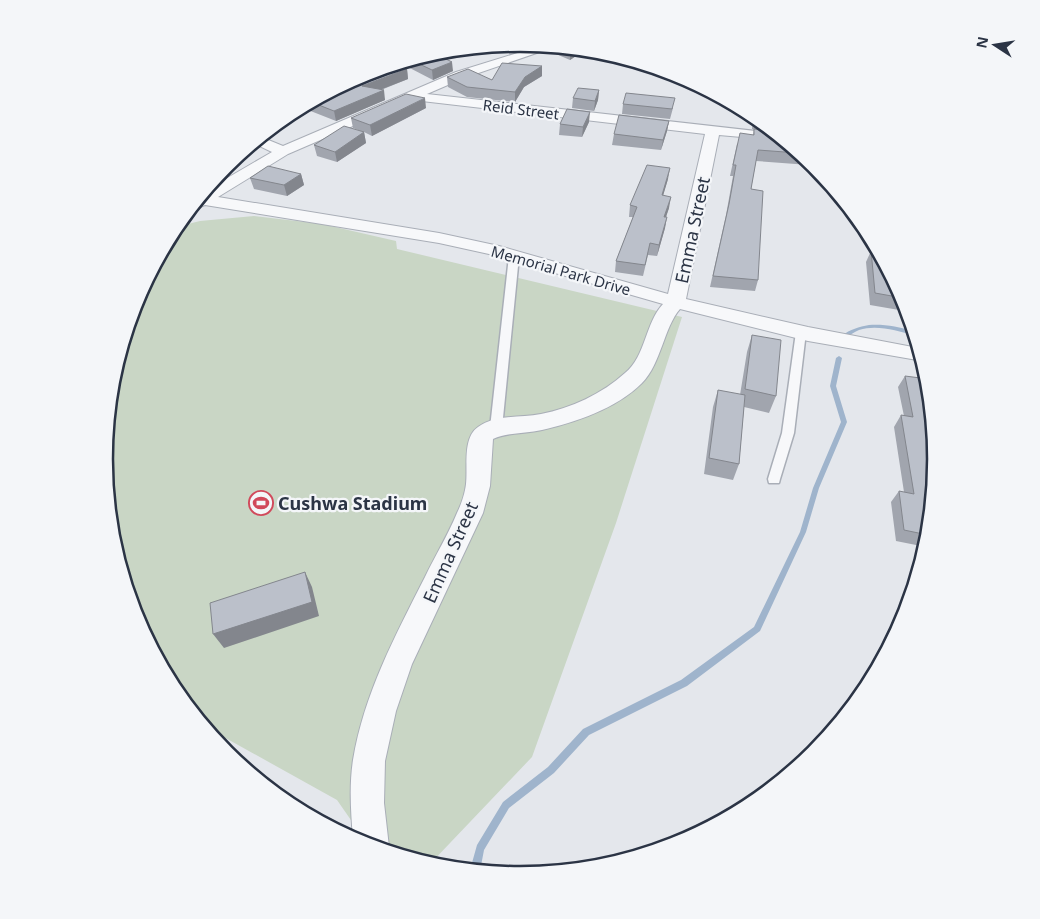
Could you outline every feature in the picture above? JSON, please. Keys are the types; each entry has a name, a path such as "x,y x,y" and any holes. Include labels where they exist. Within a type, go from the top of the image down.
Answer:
{"street":[{"path":"213,192 282,151 460,75 529,52"},
{"name":"Reid Street","path":"410,96 767,137"},
{"name":"Emma Street","path":"370,838 367,803 369,761 380,711 398,661 470,513 478,486 480,442 485,433 496,428 541,422 578,411 612,395 635,377 655,342 664,316 676,302 713,131"},
{"path":"265,143 282,151"},
{"name":"Memorial Park Drive","path":"205,202 439,238 514,256 676,302 801,332 913,353"}],"lane":[{"path":"496,428 514,256"},
{"path":"774,479 788,433 801,332"}],"green space":[{"path":"254,216 322,224 396,241 397,249 682,317 616,523 532,757 436,858 389,845 361,835 337,800 221,736 182,686 155,640 144,615 127,565 116,513 113,460 116,406 127,354 144,304 155,279 189,224"}],"building":[{"path":"446,59 452,62 432,70 421,65"},
{"path":"502,63 542,66 525,77 515,92 467,87 447,77 468,69 492,80"},
{"path":"407,69 362,86 384,90 334,111 320,105 364,83"},
{"path":"578,88 599,90 595,101 573,98"},
{"path":"626,93 675,98 672,109 623,104"},
{"path":"406,94 425,98 370,125 351,118"},
{"path":"567,109 590,112 583,127 560,124"},
{"path":"619,115 669,121 663,140 614,134"},
{"path":"344,126 364,132 335,152 314,145"},
{"path":"754,129 758,129 786,152 758,150 751,189 763,191 758,280 713,276 729,204 736,165 733,165 740,133 754,135"},
{"path":"647,165 670,168 662,195 671,197 664,217 667,217 659,245 650,243 645,265 616,261 637,207 630,205"},
{"path":"268,166 301,174 284,185 250,178"},
{"path":"871,255 893,296 875,293"},
{"path":"752,335 781,340 776,396 745,389"},
{"path":"905,376 918,378 924,406 927,460 924,513 920,533 904,530 899,491 914,494 901,415 913,417"},
{"path":"718,390 745,395 739,464 709,458"},
{"path":"305,572 312,602 213,634 210,603"}],"waterway":[{"path":"845,336 853,331 869,326 888,327 906,331"},
{"path":"477,864 480,848 506,805 551,770 586,732 684,683 757,629 803,532 816,488 844,422 833,386 839,358"}],"place":[{"name":"Cushwa Stadium","path":"261,503"}]}
